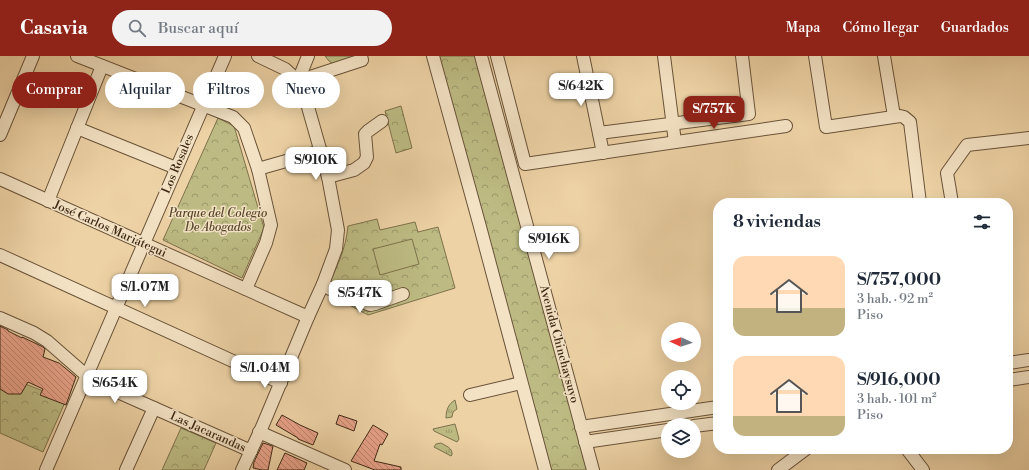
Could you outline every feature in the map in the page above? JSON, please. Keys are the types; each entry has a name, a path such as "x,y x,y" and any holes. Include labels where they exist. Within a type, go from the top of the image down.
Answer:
{"street":[{"path":"0,133 33,56"},
{"path":"78,56 193,101"},
{"name":"Los Rosales","path":"218,72 225,56"},
{"path":"258,56 288,72"},
{"path":"302,72 308,56"},
{"path":"433,56 545,470"},
{"name":"Avenida Chinchaysuyo","path":"481,56 593,470"},
{"path":"497,56 525,164 786,126"},
{"path":"583,56 603,153"},
{"path":"664,56 675,142"},
{"path":"599,134 749,114 742,56"},
{"path":"815,56 826,127 894,116 904,117 910,122 919,198"},
{"path":"884,56 894,116"},
{"path":"323,72 362,58"},
{"path":"48,201 102,66"},
{"name":"Los Rosales","path":"46,470 203,108"},
{"path":"212,108 233,116 244,128 258,170 271,225 266,243 246,289"},
{"path":"242,470 281,383 323,284 336,249 338,230 328,177 308,108"},
{"path":"328,177 354,170 364,163 367,157 366,134 368,130 382,121"},
{"path":"77,128 176,168"},
{"path":"951,198 948,173 967,145 1029,138"},
{"path":"258,170 321,151"},
{"name":"José Carlos Mariátegui","path":"0,180 308,317"},
{"path":"0,256 281,383"},
{"path":"323,284 330,289 370,304 375,304 403,294"},
{"name":"Las Jacarandas","path":"0,318 34,333 47,341 86,376 251,451"},
{"path":"1013,362 1029,360"},
{"path":"1013,379 1029,377"},
{"path":"470,395 521,383"},
{"path":"126,470 154,408"},
{"path":"581,427 713,408"},
{"path":"701,425 713,424"},
{"path":"585,442 661,431"},
{"path":"259,432 346,470"},
{"path":"778,470 799,454"},
{"path":"911,454 923,470"}],"green space":[{"path":"325,56 356,56 333,64"},
{"path":"439,56 475,56 587,470 550,470"},
{"path":"401,106 412,148 396,153 385,111"},
{"name":"Parque del Colegio De Abogados","path":"218,118 234,126 264,228 242,278 163,240"},
{"path":"377,219 380,230 415,222 418,232 438,227 455,288 368,315 325,292 342,252 348,226"},
{"path":"412,239 419,264 380,275 373,249"},
{"path":"0,374 66,400 43,452 0,433"},
{"path":"455,400 457,409 453,412 452,417 446,418 448,408"},
{"path":"455,424 459,439 457,442 434,431 433,429"},
{"path":"181,428 216,443 204,470 162,470"},
{"path":"441,443 450,449 452,453 451,456 434,447 436,444"}],"building":[{"path":"0,326 43,347 45,349 43,357 59,363 76,377 66,405 40,395 43,389 28,382 21,394 8,394 0,389"},
{"path":"282,415 318,433 313,445 298,439 276,425"},
{"path":"339,415 357,421 354,431 336,424"},
{"path":"373,425 388,434 382,445 380,444 374,461 401,467 401,470 375,470 351,461"},
{"path":"263,443 273,446 268,470 253,468 254,462"},
{"path":"285,453 307,463 304,470 277,470"}]}
